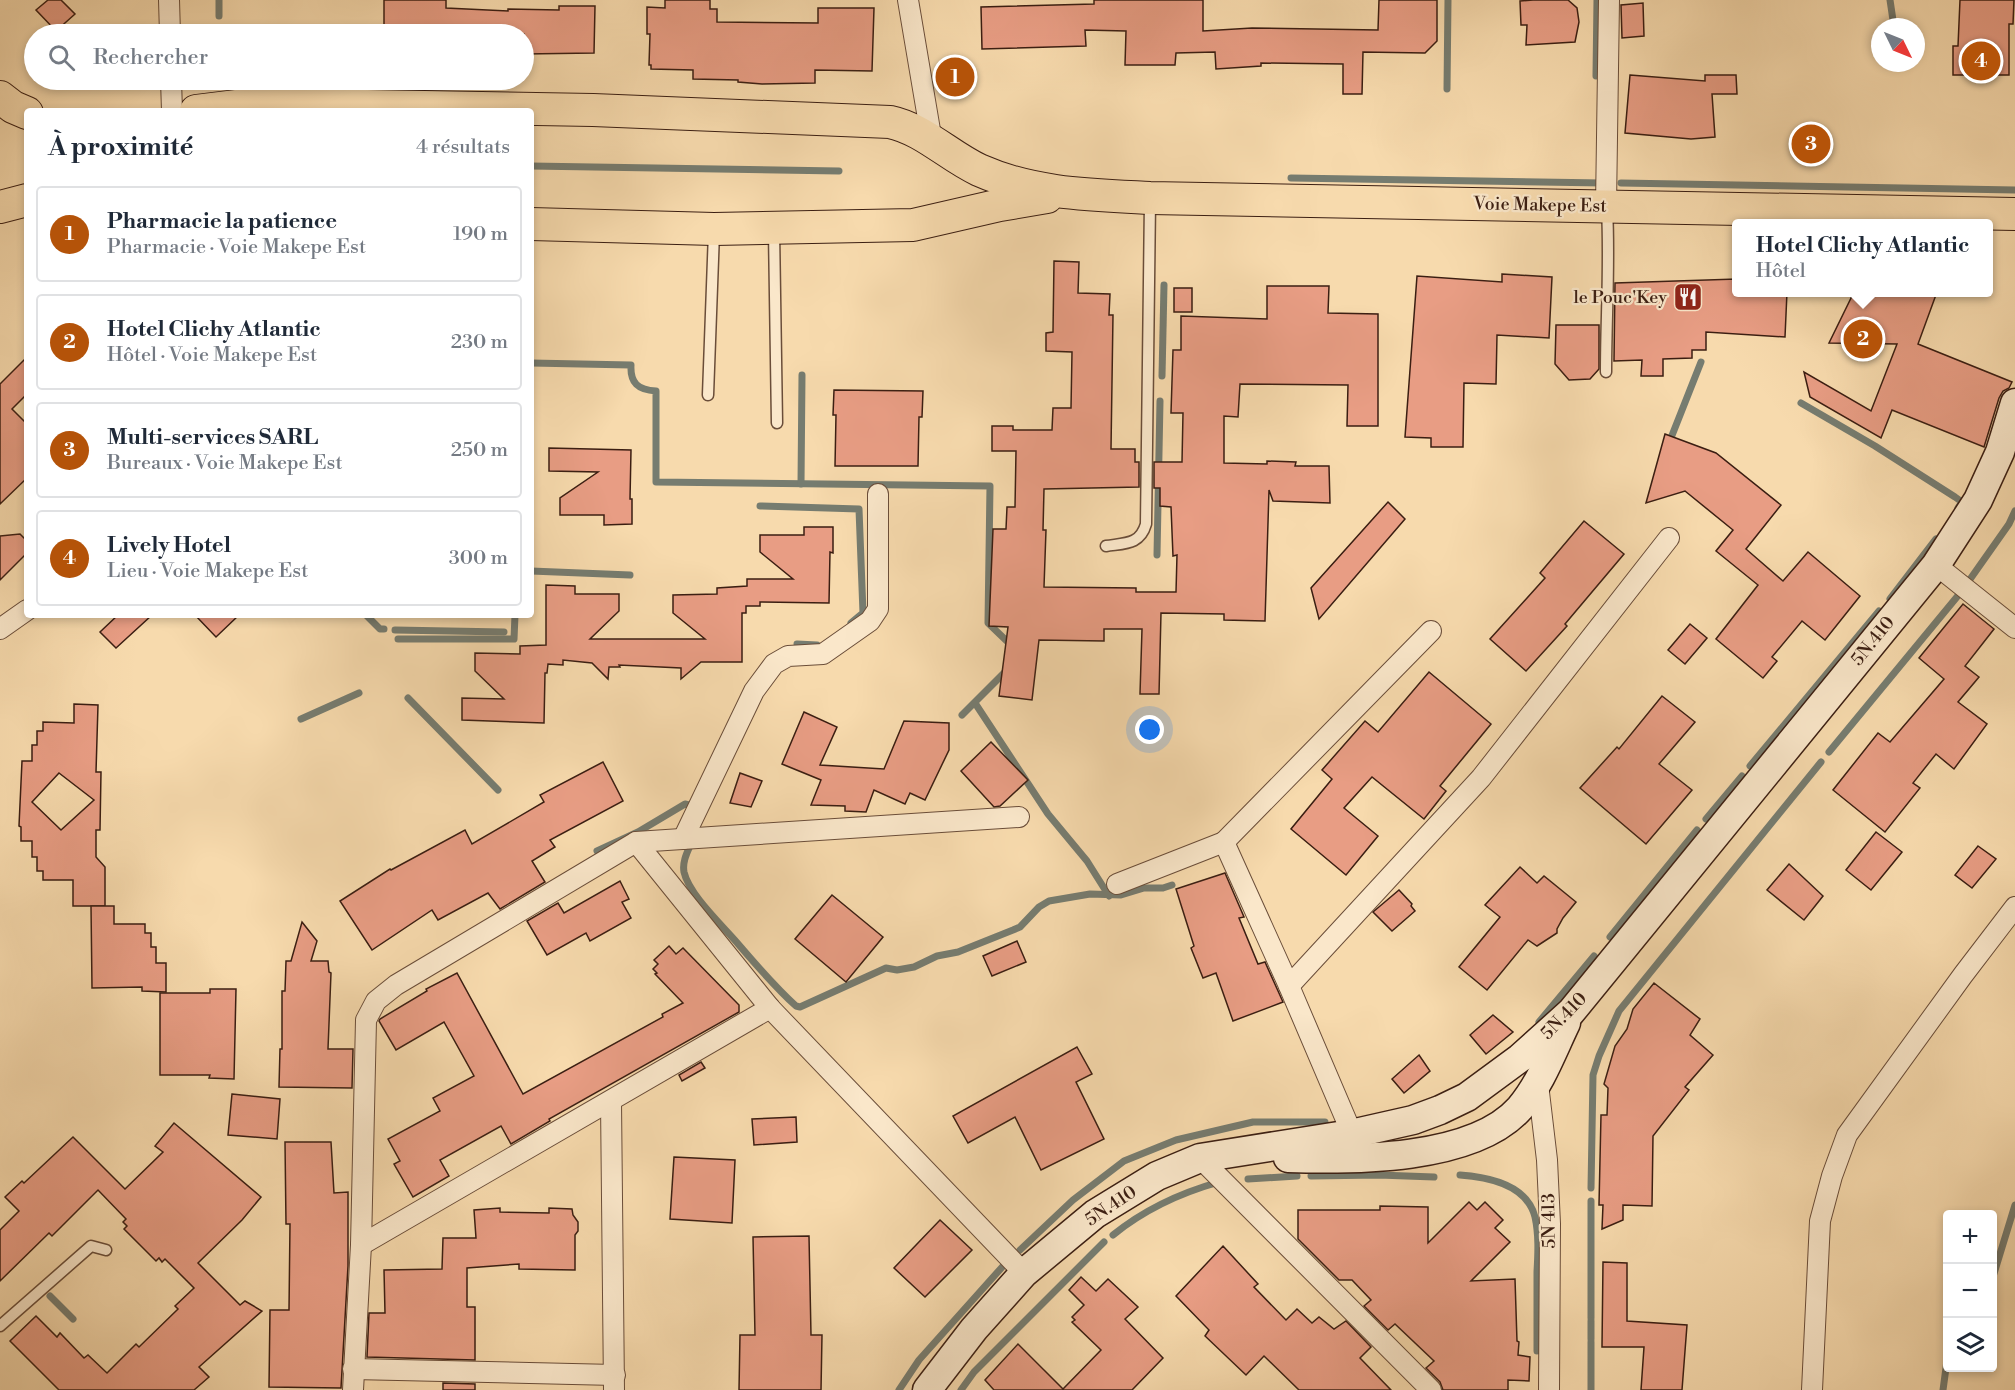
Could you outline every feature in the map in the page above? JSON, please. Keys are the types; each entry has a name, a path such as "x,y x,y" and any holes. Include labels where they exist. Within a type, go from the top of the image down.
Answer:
{"main road":[{"path":"0,97 24,112"},
{"path":"225,108 264,104 483,108"},
{"path":"534,109 899,124 976,168 1007,181 1065,194"},
{"path":"534,224 714,229 913,225 1000,205 1065,194"},
{"name":"Voie Makepe Est","path":"1065,194 1150,198 2015,214"},
{"path":"0,207 24,201"}],"street":[{"path":"169,0 170,24"},
{"path":"908,0 932,142"},
{"path":"1606,206 1609,0"},
{"path":"171,90 172,108"},
{"name":"5N.410","path":"927,1390 974,1329 1024,1273 1095,1214 1157,1176 1211,1156 1357,1145 1467,1097 1520,1058 1571,1012 1936,565 1978,500 2000,452 2015,404"},
{"path":"683,839 754,691 774,664 788,656 823,654 870,621 878,609 878,494"},
{"path":"1289,986 1481,778 1669,538"},
{"path":"1936,565 2015,628"},
{"path":"0,629 24,612"},
{"path":"1117,884 1224,842 1431,631"},
{"path":"353,1390 361,1245 366,1020 376,1001 396,985 636,842 1019,817"},
{"path":"636,842 770,1008 1024,1273"},
{"path":"1224,842 1357,1145 1412,1154 1457,1144 1492,1129 1518,1109 1538,1084 1571,1012"},
{"path":"1812,1390 1820,1221 1832,1176 1848,1135 2015,907"},
{"path":"361,1245 770,1008"},
{"name":"5N 413","path":"1520,1058 1538,1084 1547,1160 1550,1224 1549,1390"},
{"path":"353,1370 615,1383 611,1102"},
{"path":"1211,1156 1431,1390"}],"lane":[{"path":"1106,546 1135,541 1143,534 1146,524 1150,198"},
{"path":"1606,206 1610,255 1606,278 1606,372"},
{"path":"774,228 777,423"},
{"path":"708,395 714,229"},
{"path":"0,1326 91,1246 106,1250"}],"building":[{"path":"48,0 61,0 75,14 64,24 49,24 36,10"},
{"path":"384,0 446,0 446,8 508,11 508,9 559,10 559,6 595,6 594,53 534,54 534,24 384,24"},
{"path":"665,0 710,0 710,9 717,9 717,22 818,23 818,8 874,8 872,71 815,70 815,83 762,84 738,82 738,80 693,79 693,70 651,69 647,7 665,8"},
{"path":"1094,0 1203,0 1203,31 1252,28 1378,30 1379,0 1437,0 1437,41 1425,53 1363,52 1362,94 1343,94 1343,64 1261,63 1261,66 1216,69 1215,52 1176,53 1175,65 1125,65 1126,31 1085,30 1086,46 982,49 981,7 1094,4"},
{"path":"1568,0 1577,8 1579,22 1575,42 1526,45 1527,25 1521,25 1520,1"},
{"path":"1960,0 2014,0 2013,24 2009,24 2009,75 1953,75 1953,46 1958,46"},
{"path":"1643,3 1644,36 1622,38 1621,5"},
{"path":"1630,75 1705,81 1705,75 1736,75 1737,94 1712,94 1715,137 1691,139 1625,133"},
{"path":"1054,261 1079,262 1078,293 1110,294 1109,315 1113,315 1111,449 1135,449 1135,462 1139,462 1139,487 1044,489 1043,530 1046,530 1044,587 1136,588 1136,592 1176,592 1177,555 1173,556 1171,507 1160,506 1160,488 1154,488 1154,462 1182,462 1183,413 1171,413 1173,350 1181,350 1181,316 1267,319 1267,286 1329,286 1328,313 1378,314 1378,426 1347,426 1348,385 1240,384 1238,417 1224,416 1224,463 1267,464 1267,461 1296,462 1295,466 1329,466 1330,503 1273,501 1269,490 1265,621 1224,620 1224,614 1161,613 1159,694 1140,694 1142,629 1104,629 1104,641 1039,640 1032,700 999,696 1008,627 989,626 993,529 1006,529 1007,507 1015,507 1016,451 992,451 992,426 1013,426 1013,430 1052,430 1053,408 1071,408 1072,352 1046,351 1046,333 1053,332"},
{"path":"1502,274 1552,277 1549,338 1497,335 1496,384 1464,383 1463,447 1431,447 1431,438 1405,437 1417,276 1502,282"},
{"path":"1732,279 1732,297 1787,297 1785,337 1706,332 1706,350 1692,350 1692,358 1663,359 1663,376 1641,376 1642,360 1614,361 1615,283"},
{"path":"1174,288 1192,288 1192,312 1174,312"},
{"path":"1852,297 1935,297 1918,344 2012,382 1999,398 1984,447 1892,410 1881,438 1810,397 1804,372 1871,411 1897,344 1829,343"},
{"path":"1556,325 1599,325 1599,369 1590,379 1569,380 1555,364"},
{"path":"24,360 24,397 12,409 24,421 24,481 0,504 0,384"},
{"path":"834,390 923,391 922,417 919,417 918,466 835,466"},
{"path":"1665,434 1716,453 1781,505 1746,549 1783,581 1808,552 1860,596 1825,640 1802,621 1772,657 1777,661 1763,678 1716,639 1758,585 1716,551 1733,530 1685,491 1646,503"},
{"path":"549,448 631,450 632,524 604,525 604,515 560,515 560,498 598,472 549,471"},
{"path":"1388,502 1405,519 1319,619 1311,588"},
{"path":"1584,521 1624,554 1565,624 1567,626 1526,671 1490,639 1545,578 1540,573"},
{"path":"804,527 833,527 829,603 760,602 760,606 746,606 746,613 742,613 742,662 701,662 681,679 681,668 619,665 620,667 609,667 608,679 592,663 563,660 563,665 548,664 547,673 545,673 544,723 462,720 462,698 504,699 475,671 475,653 520,654 520,646 546,645 546,585 575,586 575,594 619,594 619,611 590,639 705,639 673,613 673,595 717,594 717,588 747,586 747,579 793,579 760,552 760,535 804,535"},
{"path":"20,534 24,538 24,556 0,580 0,536"},
{"path":"1963,604 1994,629 1965,666 1979,677 1958,702 1987,724 1954,769 1936,754 1913,783 1920,788 1885,832 1833,790 1878,733 1890,742 1944,679 1919,658"},
{"path":"115,618 149,618 116,648 100,632"},
{"path":"198,618 236,618 216,637"},
{"path":"1690,624 1707,638 1685,664 1668,650"},
{"path":"1429,672 1491,724 1440,786 1446,791 1424,819 1372,777 1344,808 1378,836 1346,875 1291,829 1332,779 1322,770 1365,721 1378,732"},
{"path":"1662,696 1695,722 1659,764 1692,790 1646,844 1580,788 1617,747 1619,749"},
{"path":"74,704 98,705 96,772 101,772 100,830 96,830 96,857 105,867 105,906 73,906 73,880 43,880 43,871 37,871 37,857 32,857 32,841 21,841 21,827 19,826 22,761 32,761 32,745 37,745 37,731 43,731 43,722 74,723","holes":["59,773 94,800 61,830 32,802"]},
{"path":"804,712 837,727 820,765 884,769 904,721 949,723 949,750 925,800 910,793 905,804 874,790 866,812 845,811 845,806 811,805 821,780 782,764"},
{"path":"991,742 1028,780 1000,806 994,807 961,771"},
{"path":"603,762 623,801 550,840 555,847 532,861 545,882 500,909 488,893 438,920 432,910 372,950 340,901 390,869 465,830 472,844 544,802 540,795"},
{"path":"740,773 762,781 751,807 730,803"},
{"path":"1876,832 1902,852 1871,890 1846,870"},
{"path":"1978,846 1996,859 1972,888 1955,875"},
{"path":"1789,864 1823,896 1804,920 1767,890"},
{"path":"1520,867 1537,883 1544,876 1576,902 1563,918 1557,933 1537,946 1528,940 1487,990 1459,967 1500,917 1485,905"},
{"path":"1225,873 1244,917 1239,918 1258,964 1265,962 1283,1002 1233,1021 1216,973 1203,978 1191,948 1194,946 1176,889"},
{"path":"620,881 629,899 622,902 631,918 590,941 586,933 547,955 527,921 558,903 564,913"},
{"path":"1399,890 1412,904 1415,911 1392,931 1373,912"},
{"path":"832,895 883,937 846,982 795,939"},
{"path":"91,906 114,906 114,924 145,924 145,933 151,933 151,947 156,947 156,963 166,963 166,992 142,991 142,987 92,988"},
{"path":"302,922 317,941 311,961 328,961 331,973 328,1049 353,1049 352,1088 279,1087 280,1049 282,1049 282,991 285,991 286,961 291,961"},
{"path":"1017,941 1026,962 992,976 983,956"},
{"path":"669,946 676,954 683,948 739,1005 739,1012 549,1119 550,1121 511,1144 501,1126 440,1160 449,1176 413,1197 394,1164 400,1161 388,1139 440,1111 433,1098 474,1076 444,1022 396,1050 379,1021 380,1019 427,991 426,989 457,973 523,1094 663,1017 662,1014 683,1003 655,974 657,973 653,969 658,964 654,960"},
{"path":"1654,983 1700,1019 1690,1035 1713,1055 1685,1087 1689,1090 1653,1136 1652,1206 1623,1205 1623,1220 1602,1229 1603,1205 1599,1205 1601,1115 1607,1115 1608,1088 1604,1084 1615,1046 1627,1029 1633,1009"},
{"path":"210,989 236,989 234,1079 209,1078 210,1075 160,1075 160,993 210,993"},
{"path":"1493,1015 1513,1032 1486,1054 1470,1035"},
{"path":"1077,1047 1092,1074 1076,1082 1104,1139 1041,1170 1015,1117 968,1143 953,1116"},
{"path":"1419,1055 1430,1071 1404,1093 1392,1079"},
{"path":"701,1062 705,1068 682,1081 679,1075"},
{"path":"232,1094 280,1099 277,1139 228,1135"},
{"path":"796,1117 797,1142 754,1145 752,1119"},
{"path":"174,1123 261,1197 242,1220 198,1263 240,1305 245,1301 262,1311 199,1367 209,1377 194,1390 59,1390 10,1341 36,1316 57,1337 60,1333 84,1358 88,1355 107,1373 136,1344 139,1347 178,1309 175,1306 194,1288 165,1259 162,1262 159,1258 156,1261 124,1229 127,1226 123,1222 126,1219 98,1190 52,1236 49,1233 0,1281 0,1230 19,1211 5,1197 22,1181 24,1183 73,1137 125,1189 163,1152 155,1146"},
{"path":"285,1142 331,1142 334,1193 348,1192 348,1266 341,1388 269,1387 270,1310 289,1310 290,1224 286,1224"},
{"path":"674,1157 735,1160 732,1223 670,1219"},
{"path":"1469,1202 1477,1210 1485,1202 1503,1220 1495,1228 1510,1242 1471,1281 1515,1279 1518,1355 1530,1357 1529,1381 1508,1380 1508,1390 1443,1390 1440,1382 1426,1368 1434,1361 1395,1324 1388,1330 1364,1306 1371,1300 1352,1280 1339,1280 1298,1239 1298,1210 1380,1210 1380,1206 1428,1207 1428,1243"},
{"path":"500,1208 500,1212 549,1213 549,1208 572,1209 578,1222 578,1231 575,1235 575,1270 519,1269 519,1264 467,1268 467,1307 475,1307 475,1360 367,1357 369,1313 385,1313 384,1270 442,1269 443,1238 476,1238 474,1210"},
{"path":"940,1220 972,1250 925,1297 894,1268"},
{"path":"809,1236 811,1335 822,1335 821,1390 739,1390 740,1335 755,1335 753,1237"},
{"path":"1223,1246 1258,1284 1254,1287 1286,1320 1297,1309 1312,1323 1319,1317 1334,1329 1346,1321 1371,1347 1360,1358 1391,1390 1299,1390 1264,1356 1246,1375 1205,1336 1209,1330 1176,1296"},
{"path":"1603,1262 1627,1263 1627,1321 1687,1325 1682,1390 1641,1390 1644,1347 1602,1347"},
{"path":"1081,1277 1096,1291 1108,1279 1138,1307 1125,1319 1163,1358 1132,1390 994,1390 985,1380 1018,1344 1063,1389 1101,1350 1072,1322 1075,1320 1072,1317 1084,1305 1069,1290"},
{"path":"443,1383 475,1384 475,1390 443,1390"}],"waterway":[{"path":"219,0 219,16"},
{"path":"1447,89 1448,0"},
{"path":"1596,76 1597,0"},
{"path":"1890,0 1893,18"},
{"path":"534,166 839,171"},
{"path":"1291,178 1603,183"},
{"path":"1621,183 2015,190"},
{"path":"1162,376 1164,285"},
{"path":"1669,443 1701,362"},
{"path":"534,363 631,365 632,377 636,384 644,389 656,391 656,482 990,486 988,623 1013,647"},
{"path":"801,484 802,375"},
{"path":"1157,555 1160,401"},
{"path":"1801,403 1875,446 1955,497 1962,502 1958,508"},
{"path":"760,506 859,509 863,613 851,623"},
{"path":"1966,585 2009,524 2015,511"},
{"path":"1890,599 1936,539"},
{"path":"534,571 630,575"},
{"path":"1829,752 1961,592"},
{"path":"1750,766 1879,611"},
{"path":"369,618 380,629 384,629"},
{"path":"398,639 514,639 515,618"},
{"path":"395,630 504,632"},
{"path":"797,644 817,645"},
{"path":"962,715 1007,670"},
{"path":"301,719 359,693"},
{"path":"408,698 498,790"},
{"path":"975,703 1048,814 1087,861 1109,896"},
{"path":"1591,1188 1593,1075 1619,1011 1821,762"},
{"path":"1706,819 1742,776"},
{"path":"597,851 638,832 685,804 689,805"},
{"path":"1610,937 1697,830"},
{"path":"692,841 686,856 684,872 693,891 766,976 796,1006 800,1007 886,968 897,970 914,967 937,956 958,952 1013,930 1020,927 1039,907 1049,901 1090,894 1121,895 1144,888 1163,888 1172,885"},
{"path":"1539,1022 1594,956"},
{"path":"1020,1250 1073,1200 1124,1161 1176,1140 1253,1122 1325,1122"},
{"path":"1460,1175 1482,1178 1505,1185 1524,1197 1531,1206 1538,1238 1537,1351"},
{"path":"1248,1179 1297,1176"},
{"path":"1311,1176 1434,1177"},
{"path":"1113,1235 1163,1203 1219,1182"},
{"path":"1591,1201 1591,1318"},
{"path":"1997,1264 2015,1205"},
{"path":"961,1390 974,1372 1104,1242"},
{"path":"899,1390 919,1360 1004,1265"},
{"path":"50,1296 73,1319"},
{"path":"1591,1321 1591,1339"},
{"path":"1591,1342 1591,1390"},
{"path":"1943,1390 1945,1372"}],"place":[{"name":"Lively Hotel","path":"1981,61"},
{"name":"Pharmacie la patience","path":"955,77"},
{"name":"Multi-services SARL","path":"1811,144"},
{"name":"le Pouc'Key","path":"1688,297"},
{"name":"Hotel Clichy Atlantic","path":"1863,339"}]}
